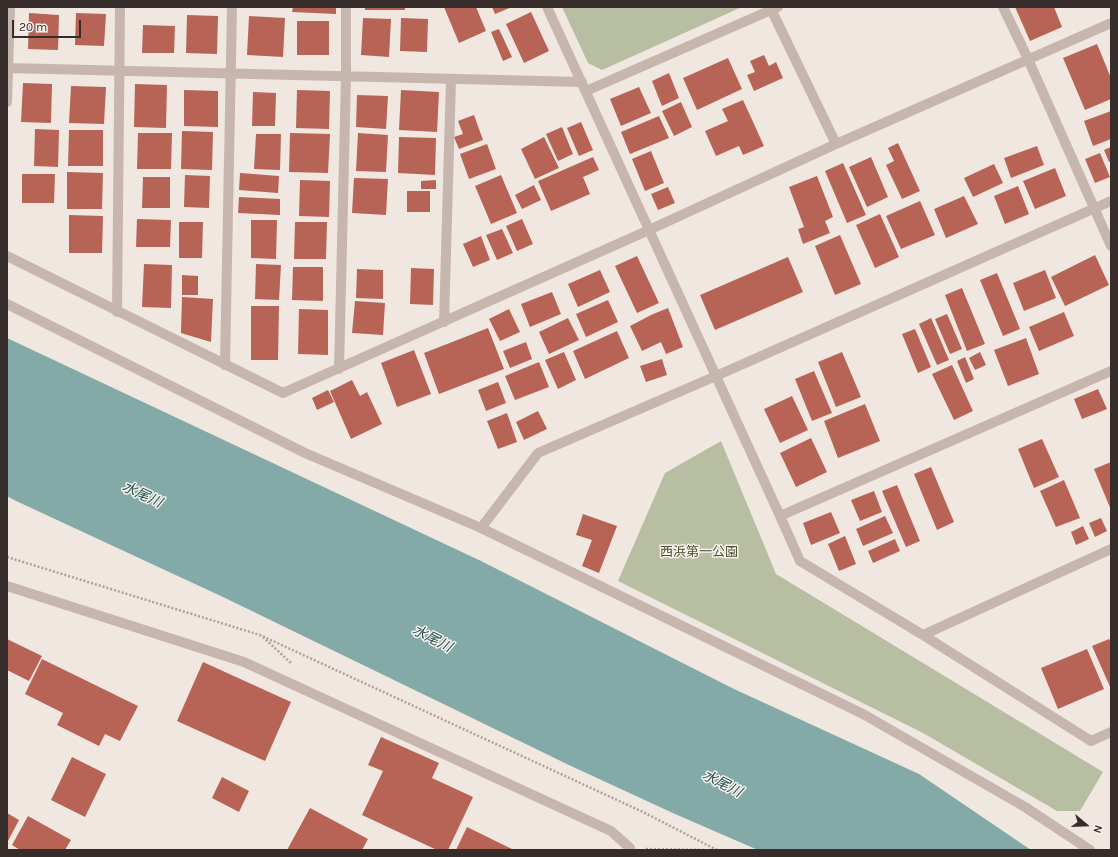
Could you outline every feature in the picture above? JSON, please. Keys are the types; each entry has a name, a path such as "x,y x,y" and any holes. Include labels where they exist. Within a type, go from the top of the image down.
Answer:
{"street":[{"path":"7,102 10,7"},
{"path":"117,312 120,7"},
{"path":"225,365 232,7"},
{"path":"339,368 346,76 346,7"},
{"path":"547,7 800,561 923,635 1091,741 1111,732"},
{"path":"1003,7 1028,59 1111,246"},
{"path":"8,68 451,79 584,86 773,8 836,144"},
{"path":"7,256 117,312 283,393 649,230 836,144 1111,23"},
{"path":"444,322 451,79"},
{"path":"481,528 538,453 1111,201"},
{"path":"7,304 305,453 481,528 863,714 1025,807 1090,850"},
{"path":"780,516 1111,371"},
{"path":"923,635 1111,549"},
{"path":"7,586 244,662 611,831 630,849"}],"path":[{"path":"7,557 260,635 636,808 717,850"},
{"path":"260,635 298,670 302,689"},
{"path":"630,849 706,850"}],"green space":[{"path":"562,7 742,7 602,70 588,63"},
{"name":"西浜第一公園","path":"721,441 776,574 1103,772 1080,811 1057,811 923,733 618,581 665,473"}],"water":[{"name":"水尾川","path":"7,338 481,561 734,689 919,774 1031,850 758,850 571,766 223,597 14,500 7,496"}],"building":[{"path":"293,7 336,7 336,14 292,12"},
{"path":"365,7 405,7 405,10 365,10"},
{"path":"444,7 476,7 486,31 459,43"},
{"path":"492,7 512,7 495,14"},
{"path":"1015,7 1054,7 1062,27 1030,41"},
{"path":"531,12 549,51 524,63 506,24"},
{"path":"29,13 59,15 58,50 28,49"},
{"path":"76,13 106,14 104,46 75,45"},
{"path":"187,15 218,16 217,54 186,53"},
{"path":"249,16 285,18 283,57 247,55"},
{"path":"363,18 391,19 389,57 361,55"},
{"path":"401,18 428,19 427,52 400,51"},
{"path":"297,21 329,21 329,55 297,55"},
{"path":"143,25 175,26 174,53 142,53"},
{"path":"499,29 512,57 503,61 491,32"},
{"path":"1097,44 1111,78 1111,99 1085,110 1063,58"},
{"path":"764,55 769,66 776,62 783,78 754,91 747,75 755,72 750,61"},
{"path":"728,58 742,89 697,110 683,78"},
{"path":"669,73 679,98 662,106 652,81"},
{"path":"23,83 52,84 51,123 21,122"},
{"path":"135,84 167,85 166,128 134,127"},
{"path":"71,86 106,87 104,124 69,123"},
{"path":"639,87 651,113 621,126 610,99"},
{"path":"184,90 218,91 218,127 184,126"},
{"path":"297,90 330,91 329,129 296,128"},
{"path":"401,90 439,92 437,132 399,130"},
{"path":"253,92 276,93 275,126 252,126"},
{"path":"357,95 388,96 386,129 356,127"},
{"path":"743,100 764,146 743,155 739,146 716,156 705,131 728,121 722,109"},
{"path":"681,102 692,127 674,136 662,111"},
{"path":"1111,111 1111,139 1093,146 1084,121"},
{"path":"474,115 483,140 459,149 454,137 463,134 458,121"},
{"path":"659,116 669,138 630,154 621,132"},
{"path":"581,122 593,150 579,156 567,128"},
{"path":"562,127 573,154 558,161 546,134"},
{"path":"35,129 59,130 58,167 34,166"},
{"path":"69,130 103,130 103,166 68,166"},
{"path":"182,131 213,132 212,170 181,169"},
{"path":"138,133 172,133 171,169 137,169"},
{"path":"290,133 330,134 328,173 289,172"},
{"path":"358,133 388,135 386,172 356,171"},
{"path":"256,134 281,134 280,170 254,169"},
{"path":"399,137 436,138 435,175 398,173"},
{"path":"544,137 559,168 535,179 521,149"},
{"path":"898,143 920,191 902,199 886,165 894,161 888,148"},
{"path":"487,144 496,169 469,179 460,154"},
{"path":"1037,146 1044,165 1011,178 1004,158"},
{"path":"1111,147 1111,161 1109,162 1104,150"},
{"path":"651,151 664,183 645,191 632,159"},
{"path":"1100,153 1110,177 1095,183 1085,159"},
{"path":"593,157 599,170 583,177 590,194 551,211 538,181"},
{"path":"871,157 888,197 867,207 849,167"},
{"path":"843,163 866,215 847,223 825,171"},
{"path":"994,164 1003,183 973,197 964,178"},
{"path":"1055,168 1066,196 1035,209 1023,181"},
{"path":"67,172 103,173 102,209 67,209"},
{"path":"240,173 279,176 278,193 239,190"},
{"path":"22,174 55,174 54,203 22,203"},
{"path":"185,175 210,176 209,208 184,207"},
{"path":"501,175 517,213 491,224 475,186"},
{"path":"817,176 833,217 825,221 830,233 803,244 798,229 804,227 789,187"},
{"path":"143,177 170,177 170,208 142,208"},
{"path":"354,178 388,179 386,215 352,213"},
{"path":"300,180 330,181 329,217 299,216"},
{"path":"436,180 436,189 421,189 421,181"},
{"path":"534,185 541,200 522,209 515,195"},
{"path":"1018,186 1029,214 1005,224 994,196"},
{"path":"668,187 675,203 658,210 651,194"},
{"path":"407,191 430,191 430,212 407,212"},
{"path":"964,196 978,224 946,238 934,209"},
{"path":"239,197 280,199 280,215 238,213"},
{"path":"920,201 935,235 901,249 886,216"},
{"path":"880,214 899,257 875,268 856,225"},
{"path":"69,215 103,216 102,253 69,253"},
{"path":"137,219 171,220 170,247 136,247"},
{"path":"522,219 533,244 517,251 506,226"},
{"path":"251,220 277,220 276,259 251,258"},
{"path":"179,222 203,222 202,258 179,258"},
{"path":"295,222 327,222 326,259 294,259"},
{"path":"502,229 513,253 497,260 486,235"},
{"path":"840,235 861,284 835,295 815,246"},
{"path":"481,236 490,260 473,267 463,244"},
{"path":"1095,255 1109,285 1065,306 1051,277"},
{"path":"637,256 659,303 637,313 615,266"},
{"path":"788,257 803,292 715,330 700,295"},
{"path":"144,264 172,265 171,308 142,307"},
{"path":"256,264 281,265 279,300 255,299"},
{"path":"293,267 323,267 323,301 292,300"},
{"path":"411,268 434,269 433,305 410,304"},
{"path":"357,269 383,270 383,299 356,298"},
{"path":"600,270 610,292 578,307 568,284"},
{"path":"1045,270 1056,298 1024,311 1013,283"},
{"path":"997,273 1020,329 1003,336 980,280"},
{"path":"182,275 198,276 198,295 182,295"},
{"path":"962,288 985,344 967,351 945,295"},
{"path":"552,292 561,314 530,327 521,304"},
{"path":"182,297 213,299 211,342 181,333"},
{"path":"608,300 618,322 586,337 576,314"},
{"path":"355,301 385,303 383,335 352,333"},
{"path":"251,306 279,306 278,360 251,360"},
{"path":"668,308 683,347 666,354 661,342 642,351 630,326"},
{"path":"299,309 328,310 328,355 298,354"},
{"path":"509,309 520,332 500,341 489,319"},
{"path":"1064,312 1074,336 1039,351 1029,327"},
{"path":"947,314 962,349 950,354 935,319"},
{"path":"568,318 579,340 549,354 539,332"},
{"path":"931,318 949,360 937,365 919,324"},
{"path":"488,328 504,369 439,394 424,353"},
{"path":"915,329 931,367 918,373 902,334"},
{"path":"617,331 629,358 585,379 573,351"},
{"path":"1026,338 1039,374 1008,386 994,350"},
{"path":"526,342 532,359 510,368 503,351"},
{"path":"414,350 431,394 397,407 381,363"},
{"path":"564,352 576,380 558,389 545,360"},
{"path":"842,352 861,397 836,407 818,362"},
{"path":"980,352 986,365 975,370 969,358"},
{"path":"965,357 974,379 966,383 957,361"},
{"path":"662,359 667,375 646,382 640,366"},
{"path":"539,362 549,387 515,400 505,376"},
{"path":"952,365 973,411 954,420 932,374"},
{"path":"814,371 832,413 812,421 795,379"},
{"path":"352,380 360,396 367,392 382,424 351,439 330,391"},
{"path":"498,382 506,403 486,411 478,390"},
{"path":"1098,389 1107,409 1082,419 1074,399"},
{"path":"328,390 334,402 317,410 312,398"},
{"path":"792,396 808,430 780,443 764,409"},
{"path":"865,404 880,441 838,458 824,421"},
{"path":"538,411 547,429 524,440 516,422"},
{"path":"507,413 517,442 498,449 487,421"},
{"path":"811,438 827,472 796,487 780,453"},
{"path":"1042,439 1059,477 1034,488 1018,449"},
{"path":"1111,462 1111,510 1094,469"},
{"path":"931,467 954,522 937,530 914,474"},
{"path":"1064,480 1080,518 1056,527 1040,491"},
{"path":"897,485 920,541 906,547 882,491"},
{"path":"874,491 882,512 860,521 851,500"},
{"path":"831,512 840,533 811,545 803,523"},
{"path":"583,514 617,526 599,573 582,566 592,540 576,535"},
{"path":"885,516 893,533 863,546 856,529"},
{"path":"1101,518 1107,531 1095,537 1089,523"},
{"path":"1083,526 1089,539 1076,545 1071,532"},
{"path":"845,536 856,564 839,571 828,544"},
{"path":"895,539 900,551 873,563 868,551"},
{"path":"7,639 42,656 29,681 7,670"},
{"path":"1109,639 1111,643 1111,689 1092,646"},
{"path":"1087,649 1104,689 1058,709 1041,668"},
{"path":"42,659 138,706 120,741 105,734 99,746 57,725 63,713 25,694"},
{"path":"203,662 291,702 265,761 177,721"},
{"path":"381,737 439,763 432,778 473,797 448,850 437,850 362,815 383,771 368,765"},
{"path":"72,757 106,774 85,817 51,800"},
{"path":"222,777 249,791 239,812 212,798"},
{"path":"310,808 368,839 362,850 287,850"},
{"path":"7,813 19,820 7,843"},
{"path":"28,816 71,840 65,850 20,850 12,845"},
{"path":"467,827 514,850 456,850"}]}
